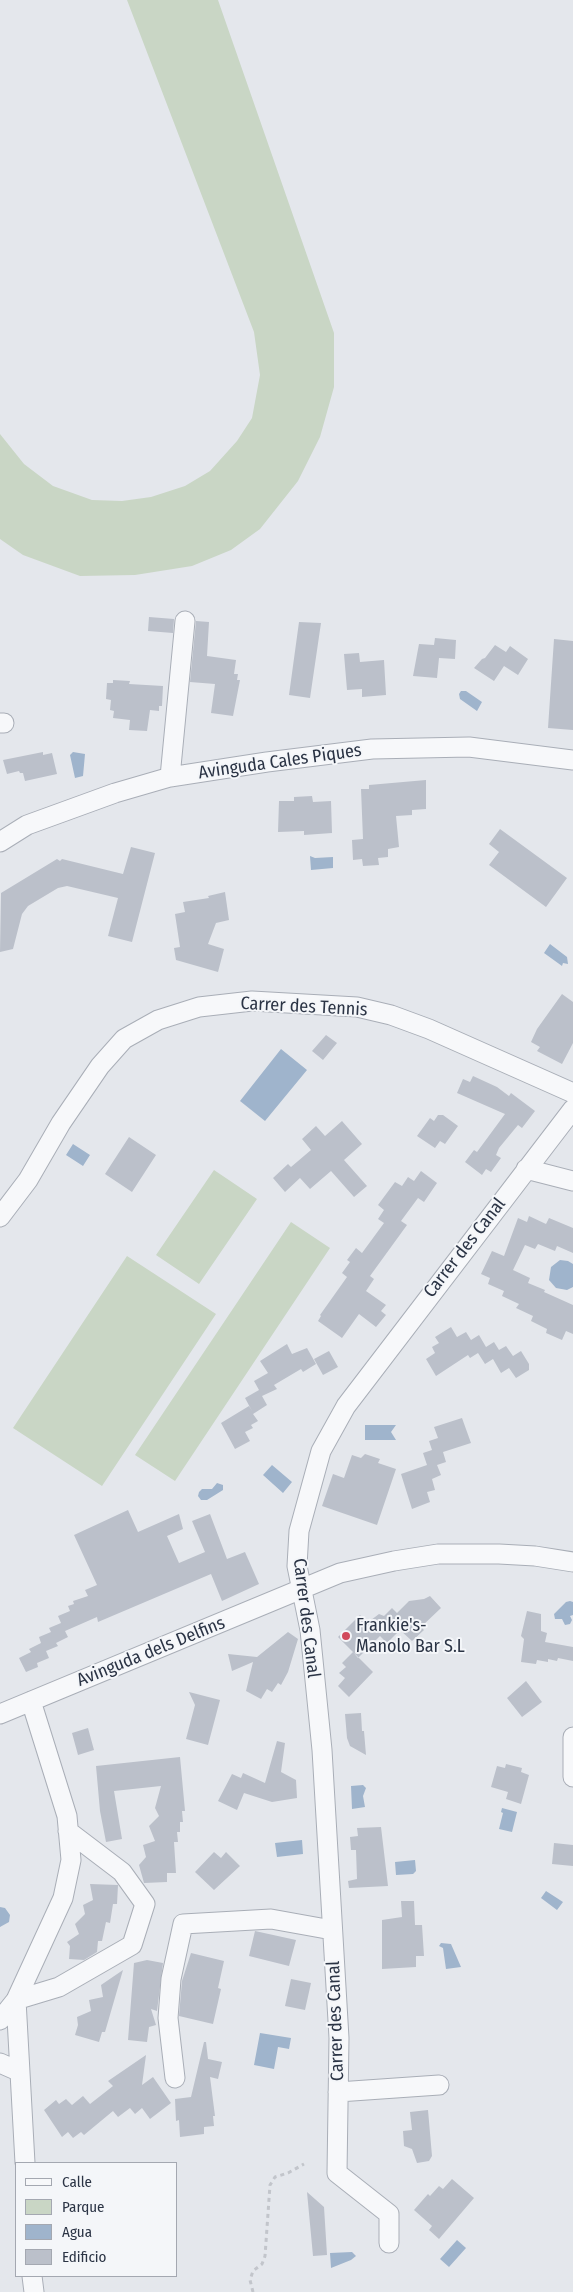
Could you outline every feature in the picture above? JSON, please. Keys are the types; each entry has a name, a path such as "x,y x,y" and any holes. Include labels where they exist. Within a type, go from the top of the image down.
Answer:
{"street":[{"path":"170,777 185,621"},
{"name":"Avinguda Cales Piques","path":"0,842 28,825 115,793 170,777 267,762 372,749 469,747 573,760"},
{"name":"Carrer des Tennis","path":"0,1217 28,1180 61,1123 100,1066 124,1039 158,1020 199,1007 252,1001 347,1006 391,1015 429,1029 442,1044 573,1092"},
{"name":"Carrer des Canal","path":"390,2243 389,2214 337,2173 339,2038 322,1750 310,1630 296,1566 299,1531 321,1451 346,1406 526,1168 573,1109"},
{"path":"526,1168 573,1181"},
{"name":"Avinguda dels Delfins","path":"2,1708 31,1701 340,1573 394,1561 438,1554 535,1556 573,1562"},
{"path":"0,2020 16,2000 63,1898 71,1860 67,1816 31,1701"},
{"path":"573,1737 573,1777"},
{"path":"16,2000 59,1987 132,1945 146,1904 122,1872 68,1831"},
{"path":"175,2078 168,2018 171,1979 183,1924 271,1919 332,1930"},
{"path":"16,2000 18,2071 25,2162"},
{"path":"0,2063 18,2071"},
{"name":"Carrer des Canal","path":"338,2092 439,2085"},
{"path":"32,2277 34,2292"}],"path":[{"path":"253,2292 250,2280 253,2271 262,2264 266,2256 270,2185 275,2177 288,2174 304,2164"}],"green space":[{"path":"127,0 218,0 334,333 334,387 320,437 298,481 260,529 231,550 192,566 135,575 80,576 23,555 0,539 0,434 24,464 53,486 92,500 122,501 151,497 185,486 210,471 237,441 252,418 260,375 254,332"},
{"path":"214,1170 257,1199 199,1284 156,1255"},
{"path":"291,1222 330,1248 175,1481 135,1455"},
{"path":"127,1256 216,1314 102,1486 13,1428"}],"water":[{"path":"461,691 466,691 482,702 477,711 460,699 459,694"},
{"path":"73,752 85,754 83,776 75,778 70,755"},
{"path":"310,856 315,858 333,857 333,868 311,870"},
{"path":"550,944 567,957 568,964 563,963 562,966 544,953"},
{"path":"281,1049 307,1070 265,1121 240,1101"},
{"path":"73,1144 90,1155 83,1166 66,1155"},
{"path":"560,1260 573,1264 573,1287 567,1290 556,1288 549,1280 551,1267"},
{"path":"365,1425 396,1425 391,1432 396,1440 365,1440"},
{"path":"272,1465 292,1482 283,1493 263,1475"},
{"path":"217,1483 223,1485 223,1490 207,1500 201,1500 198,1496 199,1492 202,1489 212,1489"},
{"path":"566,1602 573,1602 573,1615 570,1616 572,1620 570,1624 565,1625 562,1619 555,1619 554,1614"},
{"path":"363,1785 366,1788 363,1796 365,1807 352,1809 351,1786"},
{"path":"502,1808 517,1812 512,1832 499,1829 503,1813 501,1812"},
{"path":"302,1840 303,1854 277,1857 275,1843"},
{"path":"415,1860 416,1871 413,1874 396,1875 395,1862"},
{"path":"546,1891 563,1902 557,1910 541,1898"},
{"path":"0,1907 5,1908 10,1915 9,1922 0,1927"},
{"path":"441,1943 451,1944 461,1967 446,1969 443,1948 439,1946"},
{"path":"260,2033 291,2038 289,2049 278,2047 274,2069 254,2065"},
{"path":"457,2240 466,2248 449,2267 440,2259"},
{"path":"352,2252 356,2256 351,2260 331,2268 330,2253"}],"building":[{"path":"149,617 174,619 173,633 148,631"},
{"path":"196,621 209,622 207,656 236,660 234,674 238,674 237,680 240,680 233,716 211,713 215,684 190,682"},
{"path":"299,622 321,623 310,698 289,695"},
{"path":"435,638 456,640 455,659 439,658 437,678 413,676 419,644 434,645"},
{"path":"554,639 573,641 573,730 548,728"},
{"path":"495,645 506,652 510,646 528,659 518,675 504,666 494,681 474,668"},
{"path":"359,653 360,662 384,660 386,695 362,697 362,689 347,690 344,654"},
{"path":"113,680 130,681 129,684 163,686 162,706 159,706 159,711 150,710 147,731 129,730 130,720 113,718 114,711 110,710 111,700 106,699 107,683 113,683"},
{"path":"43,752 43,755 52,753 57,774 25,781 23,773 19,771 7,774 3,760"},
{"path":"426,780 426,809 412,810 412,815 396,816 399,847 388,849 388,857 378,858 379,865 363,866 362,859 353,860 352,840 363,839 361,789 369,789 369,785"},
{"path":"312,796 313,802 331,801 332,833 304,835 304,831 278,832 279,801 294,801 294,797"},
{"path":"500,829 567,878 546,907 489,865 499,852 489,844"},
{"path":"131,847 155,853 132,942 108,936 118,898 67,886 58,888 28,906 22,914 13,949 0,952 1,893 57,859 123,874"},
{"path":"225,892 229,920 216,923 208,944 224,949 218,972 176,960 174,948 180,947 175,914 185,912 183,902 209,898 208,896"},
{"path":"562,994 573,1002 573,1043 562,1064 537,1051 540,1047 531,1042 537,1029"},
{"path":"326,1035 337,1043 323,1060 312,1051"},
{"path":"473,1076 497,1087 509,1096 511,1093 535,1111 522,1128 518,1125 499,1148 496,1155 501,1158 491,1172 486,1169 482,1175 465,1162 474,1150 477,1152 505,1114 457,1093 463,1079 470,1082"},
{"path":"438,1115 443,1115 458,1126 445,1144 440,1141 435,1148 417,1136 430,1118 434,1121"},
{"path":"342,1121 362,1144 344,1160 367,1186 354,1197 331,1171 310,1189 300,1178 285,1192 273,1178 288,1164 291,1167 311,1150 302,1139 316,1126 325,1136"},
{"path":"129,1137 156,1155 132,1192 105,1174"},
{"path":"421,1171 437,1183 424,1202 418,1198 401,1221 407,1225 370,1276 374,1279 366,1291 386,1305 381,1311 386,1315 376,1327 359,1314 342,1338 318,1321 320,1315 347,1277 342,1273 350,1262 347,1260 356,1248 362,1253 384,1223 378,1219 384,1210 378,1205 395,1182 402,1186 408,1177 414,1181"},
{"path":"529,1216 546,1224 549,1218 573,1228 573,1253 557,1246 555,1251 538,1244 535,1249 525,1245 513,1270 530,1278 528,1283 573,1305 573,1334 566,1331 562,1340 546,1333 547,1329 531,1321 533,1316 516,1308 519,1304 502,1296 504,1291 488,1284 490,1278 481,1274 492,1251 504,1256 518,1218 527,1222"},
{"path":"451,1327 457,1337 466,1332 471,1340 479,1335 486,1347 494,1342 499,1350 506,1346 513,1356 521,1351 529,1364 529,1370 516,1378 509,1368 501,1373 493,1359 485,1364 478,1353 470,1358 468,1355 436,1376 426,1359 435,1353 432,1347 439,1343 435,1337"},
{"path":"287,1344 292,1354 307,1348 316,1364 303,1372 301,1369 274,1385 277,1389 262,1396 267,1405 253,1414 258,1421 251,1425 253,1428 245,1432 250,1441 235,1449 221,1423 249,1406 252,1411 245,1398 259,1390 254,1381 268,1373 260,1361"},
{"path":"329,1351 338,1367 323,1375 314,1359"},
{"path":"462,1418 471,1443 443,1452 446,1462 437,1465 441,1475 432,1479 435,1490 427,1492 430,1502 412,1509 401,1474 427,1465 423,1453 432,1450 429,1441 438,1438 434,1427"},
{"path":"365,1454 380,1459 378,1463 396,1469 377,1525 322,1506 333,1474 344,1478 352,1455 361,1458"},
{"path":"128,1510 138,1532 179,1514 183,1529 167,1536 179,1563 205,1552 192,1521 210,1514 227,1559 245,1552 259,1584 222,1601 211,1574 98,1622 97,1617 65,1631 68,1637 56,1643 58,1646 46,1651 49,1658 37,1663 38,1667 26,1672 19,1658 31,1652 29,1649 41,1643 39,1637 51,1632 49,1628 61,1623 58,1616 70,1611 68,1606 74,1604 73,1601 88,1596 85,1590 97,1585 74,1535"},
{"path":"430,1596 441,1608 421,1627 424,1630 412,1641 400,1630 387,1643 380,1636 359,1658 373,1672 349,1697 338,1686 345,1678 339,1673 346,1667 342,1663 353,1652 338,1637 360,1615 367,1623 379,1614 384,1616 392,1608 397,1613 409,1601 424,1599"},
{"path":"527,1611 541,1614 541,1631 547,1633 545,1642 573,1647 573,1661 558,1658 557,1661 548,1659 548,1662 537,1660 536,1664 521,1662 524,1639 521,1636"},
{"path":"288,1632 298,1639 288,1672 281,1685 278,1683 272,1692 267,1689 261,1699 246,1691 253,1662 232,1671 228,1654 257,1657"},
{"path":"526,1681 542,1702 522,1717 507,1698"},
{"path":"189,1692 220,1700 208,1745 186,1739 195,1705"},
{"path":"361,1713 366,1755 350,1746 347,1738 345,1714"},
{"path":"88,1728 94,1750 78,1755 72,1733"},
{"path":"277,1741 285,1743 281,1772 296,1780 297,1798 272,1802 244,1793 237,1810 218,1801 232,1774 241,1778 243,1773 265,1783"},
{"path":"180,1757 185,1811 182,1811 183,1822 180,1822 180,1832 177,1832 178,1842 174,1842 176,1873 167,1873 167,1882 144,1883 139,1865 146,1857 143,1845 155,1841 149,1826 159,1816 155,1808 161,1786 114,1791 122,1839 106,1842 100,1811 96,1766"},
{"path":"506,1764 522,1768 521,1772 529,1775 521,1804 506,1799 508,1792 491,1787 497,1766 505,1768"},
{"path":"381,1827 388,1886 349,1888 348,1881 357,1879 356,1850 351,1850 350,1837 358,1836 357,1828"},
{"path":"554,1843 573,1845 573,1866 552,1864"},
{"path":"214,1852 221,1858 226,1852 240,1866 214,1890 195,1872"},
{"path":"90,1884 118,1885 117,1904 113,1904 110,1923 106,1922 102,1941 98,1941 97,1952 84,1960 69,1959 70,1946 67,1942 79,1934 75,1924 85,1914 83,1905 93,1900"},
{"path":"401,1901 414,1901 415,1925 422,1925 424,1956 416,1956 416,1967 382,1969 382,1920 402,1917"},
{"path":"255,1931 296,1940 289,1966 249,1956"},
{"path":"191,1953 224,1961 218,1988 221,1989 213,2024 179,2016 182,1981"},
{"path":"147,1960 163,1963 157,2011 151,2009 156,2025 149,2027 147,2042 128,2040 134,1963"},
{"path":"123,1970 105,2032 102,2032 99,2042 75,2035 78,2025 77,2017 91,2011 89,2000 103,1997 101,1985"},
{"path":"291,1979 311,1983 305,2010 285,2006"},
{"path":"204,2042 206,2042 208,2059 222,2062 218,2079 210,2077 215,2116 213,2116 214,2126 204,2127 204,2134 180,2137 179,2120 176,2121 175,2099 191,2097"},
{"path":"146,2055 142,2085 153,2077 171,2103 150,2119 142,2108 135,2114 130,2108 118,2117 113,2111 84,2135 81,2132 73,2138 68,2132 62,2137 44,2110 56,2100 59,2104 66,2099 72,2105 83,2096 90,2104 113,2086 108,2081"},
{"path":"428,2110 432,2156 429,2161 417,2163 412,2149 404,2146 403,2131 412,2130 410,2112"},
{"path":"452,2179 474,2198 439,2239 429,2230 432,2226 414,2210 428,2194 430,2196 439,2186 443,2189"},
{"path":"307,2192 324,2207 327,2255 313,2256"}],"place":[{"name":"Frankie's- Manolo Bar S.L","path":"346,1636"}]}
